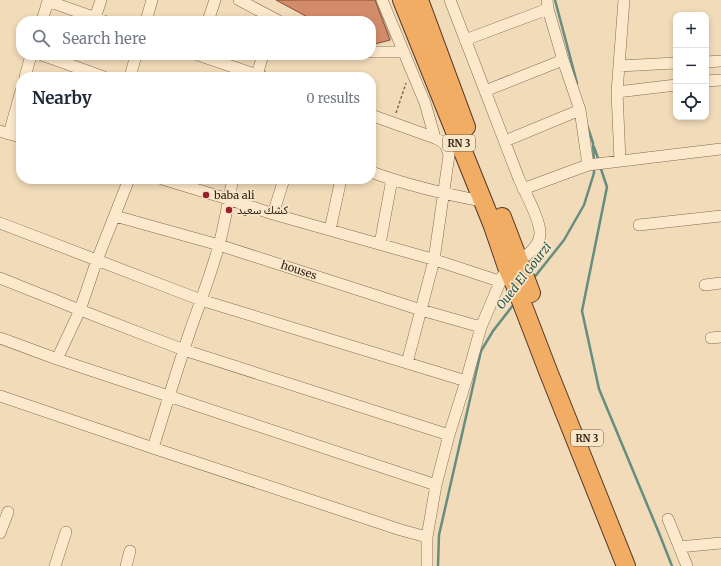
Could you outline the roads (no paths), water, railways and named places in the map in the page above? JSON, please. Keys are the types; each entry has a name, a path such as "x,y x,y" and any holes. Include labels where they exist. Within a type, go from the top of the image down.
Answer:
{"highway":[{"name":"RN 3","path":"402,0 452,142 482,201 532,314 638,566"},
{"name":"RN 3","path":"419,0 464,122 513,274"},
{"name":"RN 3","path":"532,314 626,566"}],"street":[{"path":"43,16 46,0 91,16"},
{"path":"100,16 101,0"},
{"path":"147,16 152,0"},
{"path":"210,16 216,0"},
{"path":"239,0 269,16"},
{"path":"382,0 425,103 435,138"},
{"path":"427,566 427,537 436,484 481,327 513,274 535,246 540,234 538,222 523,189 450,0"},
{"path":"615,162 617,92 624,0"},
{"path":"465,40 548,5 563,60 580,110 591,165"},
{"path":"376,52 404,52"},
{"path":"26,72 30,60"},
{"path":"52,60 77,72"},
{"path":"131,72 135,60"},
{"path":"213,60 247,72"},
{"path":"260,72 262,60"},
{"path":"485,91 563,60"},
{"path":"709,62 721,61"},
{"path":"619,66 673,63"},
{"path":"709,81 721,80"},
{"path":"617,92 673,85"},
{"path":"16,103 4,133 16,136"},
{"path":"505,141 580,110"},
{"path":"376,117 435,138 444,143 452,142 434,260 407,363"},
{"path":"523,189 591,165 721,149"},
{"path":"376,174 444,194 482,201"},
{"path":"380,244 392,179"},
{"path":"57,359 80,310 97,260 128,184"},
{"path":"178,184 273,214 434,260 513,274"},
{"path":"153,448 219,245 232,184"},
{"path":"273,214 282,184"},
{"path":"330,230 340,184"},
{"name":"houses","path":"115,216 219,245 421,310 481,327"},
{"path":"639,225 721,216"},
{"path":"0,223 201,300 466,381"},
{"path":"0,278 184,350 449,435"},
{"path":"705,285 721,283"},
{"path":"0,338 57,359 436,484"},
{"path":"0,396 153,448 427,537"},
{"path":"0,533 8,512"},
{"path":"668,519 687,566"},
{"path":"55,566 66,532"},
{"path":"679,547 721,543"},
{"path":"126,566 130,551"}],"waterway":[{"name":"Oued El Gourzi","path":"555,0 577,83"},
{"name":"Oued El Gourzi","path":"587,125 593,143 594,161"},
{"name":"Oued El Gourzi","path":"594,147 599,161"},
{"path":"600,166 607,187 582,311 599,389 672,566"},
{"name":"Oued El Gourzi","path":"533,279 564,240 584,205 594,173 594,168"},
{"name":"Oued El Gourzi","path":"438,566 439,535 481,351 493,331 514,304"}],"place":[{"name":"baba ali","path":"206,195"},
{"name":"كشك سعيد","path":"229,210"}]}
